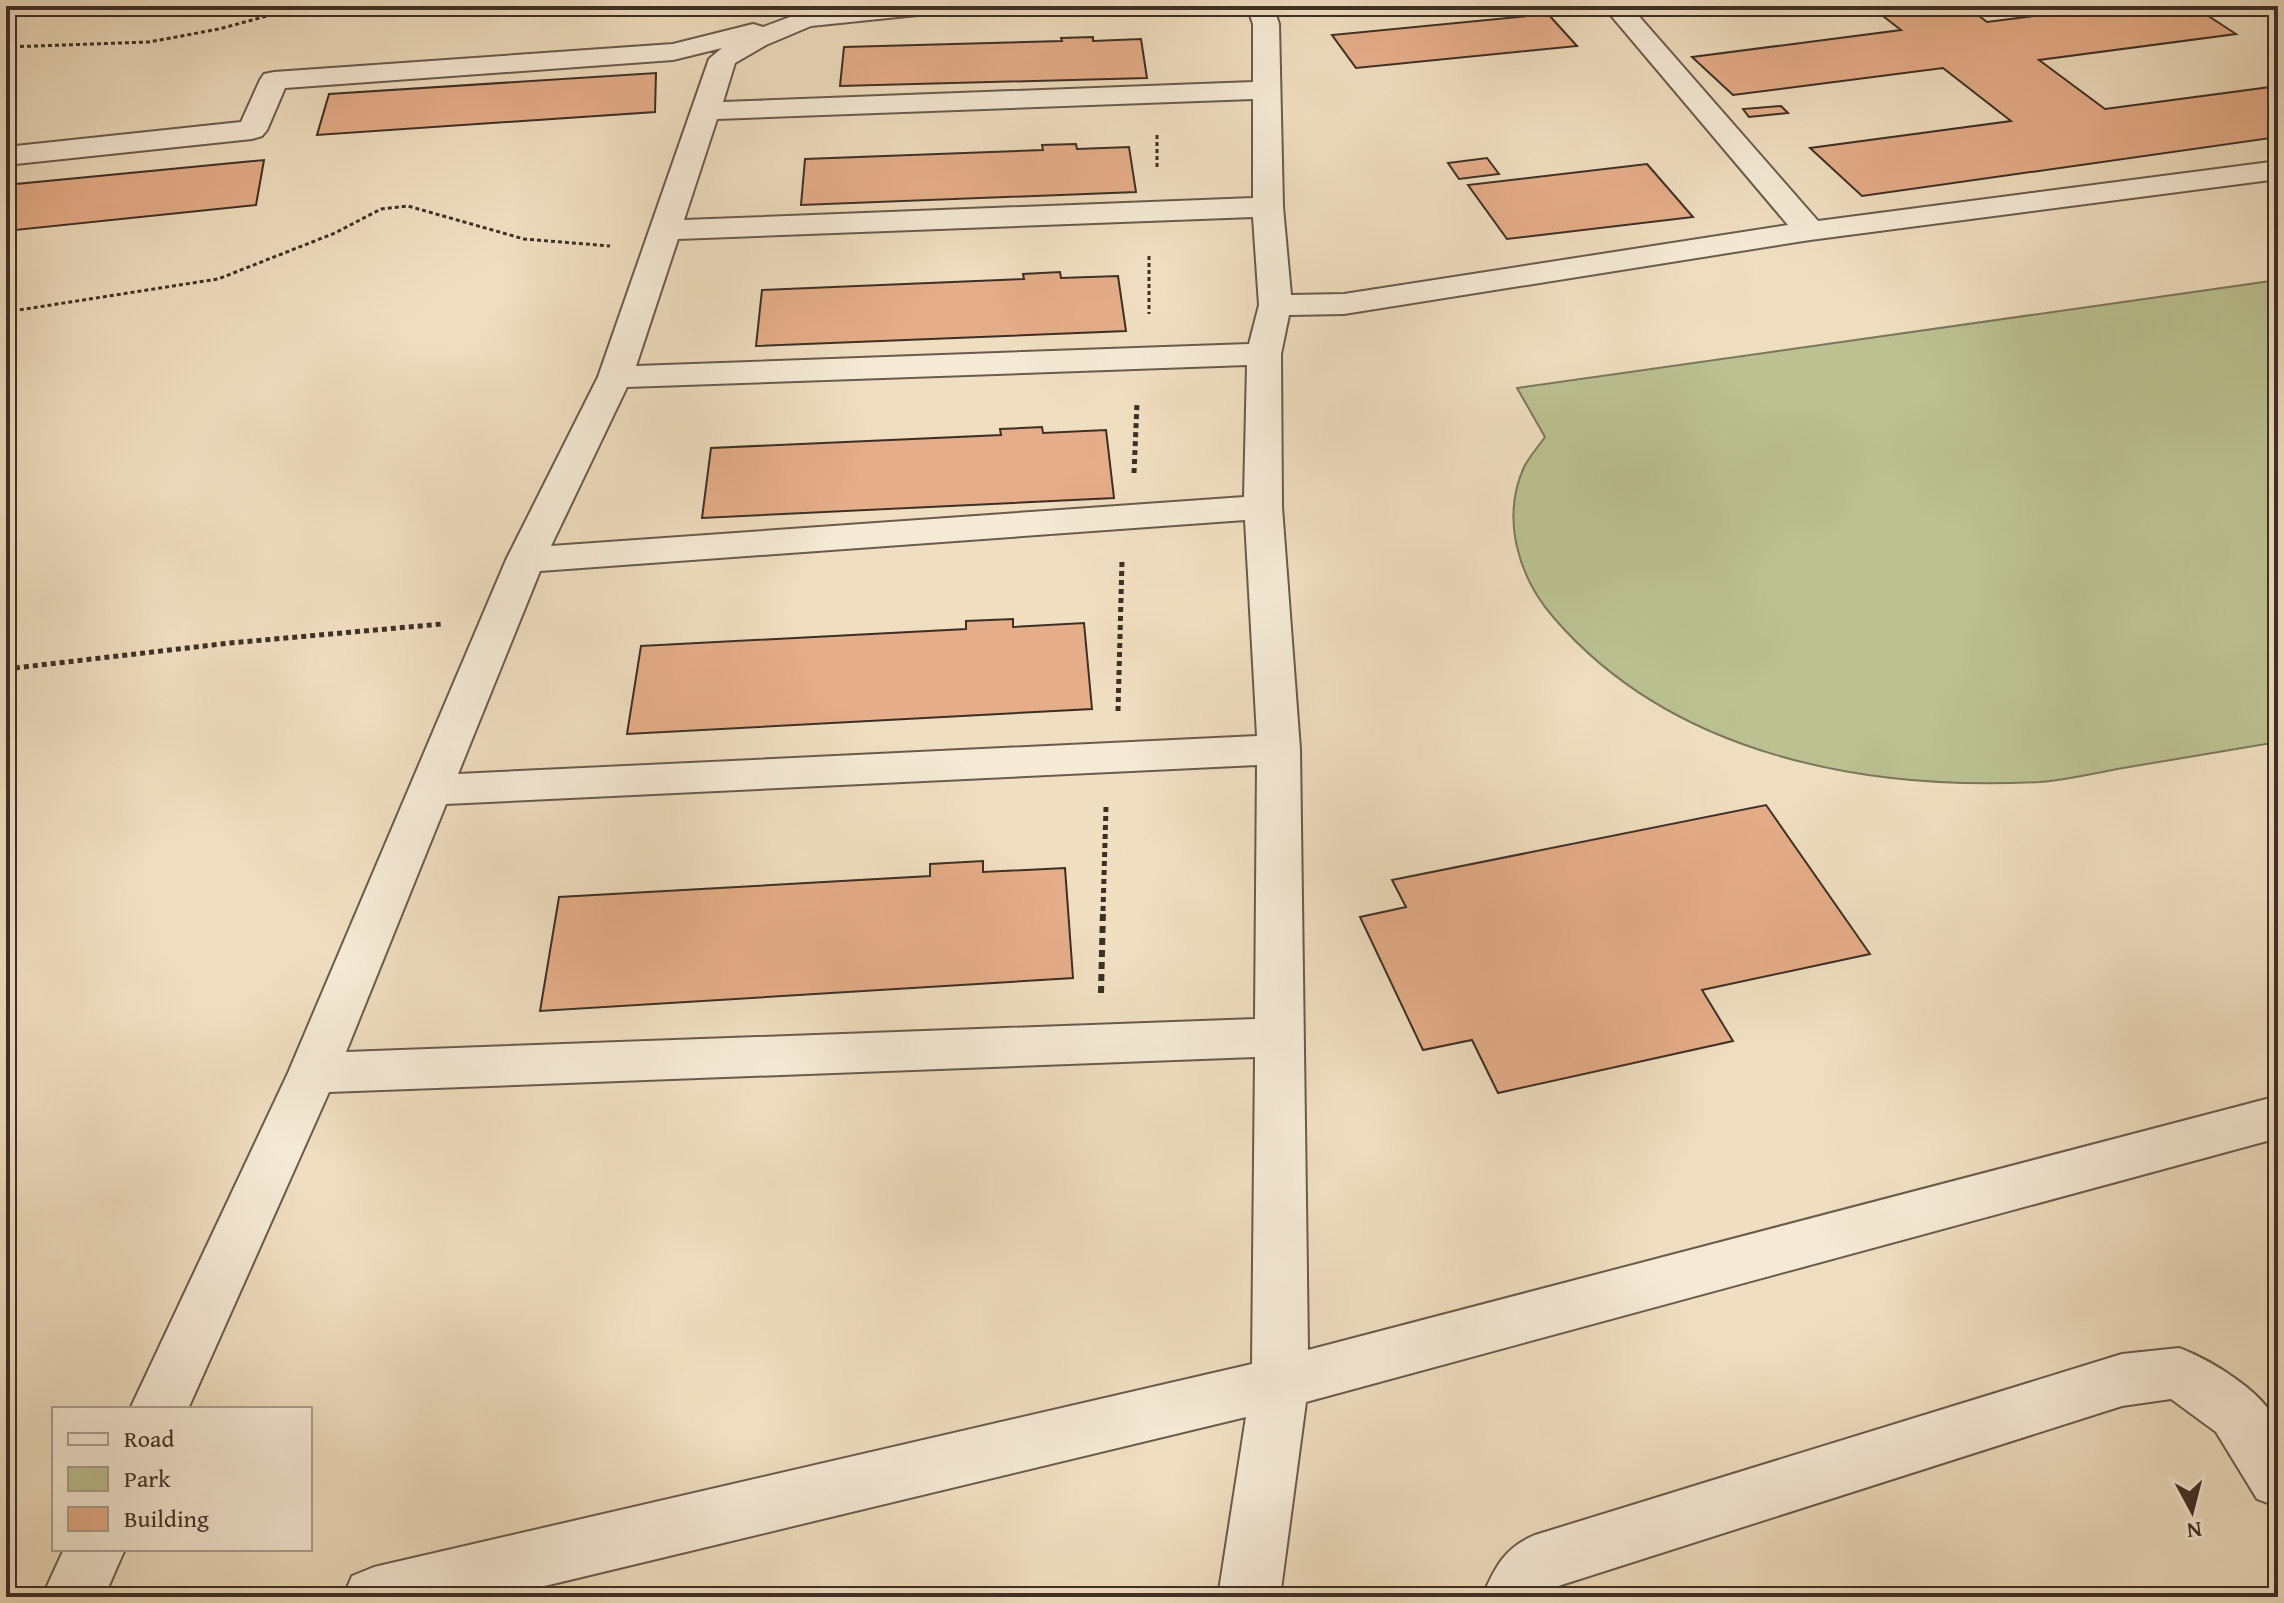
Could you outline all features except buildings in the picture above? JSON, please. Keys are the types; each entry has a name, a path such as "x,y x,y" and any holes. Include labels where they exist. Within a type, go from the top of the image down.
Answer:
{"street":[{"path":"6,156 252,130 274,80 673,52 806,19 927,6"},
{"path":"1249,1597 1280,1383 1279,749 1263,507 1264,354 1275,305 1268,207 1266,24 1260,6"},
{"path":"1616,6 1810,231"},
{"path":"160,1407 313,1073 525,560 615,377 723,59 756,39 806,19"},
{"path":"706,111 1267,90"},
{"path":"1275,305 1344,304 1810,231 2278,170"},
{"path":"663,239 1268,207"},
{"path":"615,377 1264,354"},
{"path":"525,560 1263,507"},
{"path":"430,790 1279,749"},
{"path":"313,1073 1278,1037"},
{"path":"374,1597 1280,1383 2278,1117"},
{"path":"1513,1597 1535,1564 2122,1380 2179,1373 2236,1413 2278,1479"},
{"path":"73,1597 94,1551"}],"path":[{"path":"6,47 149,42 219,29 304,6"},
{"path":"6,312 218,279 255,267 335,233 381,209 392,207 408,206 524,239 663,239"},
{"path":"6,669 230,643 499,619"}],"green space":[{"path":"2278,280 2278,742 2040,782 1907,780 1841,770 1776,755 1714,733 1656,703 1602,665 1541,602 1523,566 1514,526 1517,486 1526,463 1545,437 1517,388"}]}
